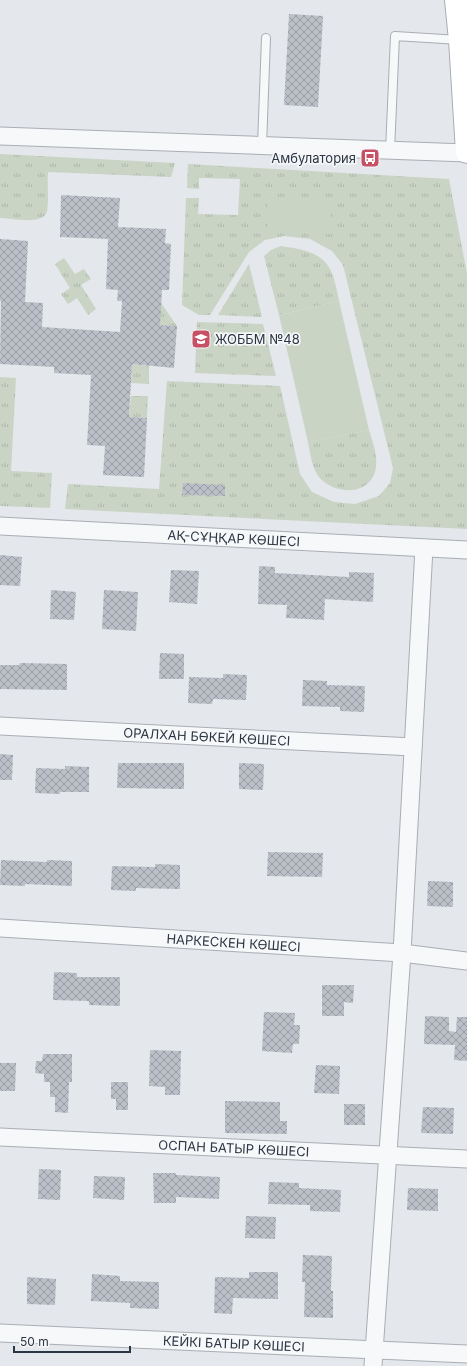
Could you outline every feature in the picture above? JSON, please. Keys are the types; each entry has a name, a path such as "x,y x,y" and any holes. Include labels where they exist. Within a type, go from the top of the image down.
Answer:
{"main road":[{"path":"456,0 464,41 467,153"}],"street":[{"path":"0,136 467,153"},
{"name":"АҚ-СҰҢҚАР КӨШЕСІ","path":"0,526 467,550"},
{"path":"373,1358 402,953 424,548"},
{"name":"ОРАЛХАН БӨКЕЙ КӨШЕСІ","path":"0,726 413,747"},
{"name":"НАРКЕСКЕН КӨШЕСІ","path":"0,928 402,953 467,962"},
{"name":"ОСПАН БАТЫР КӨШЕСІ","path":"0,1137 467,1159"},
{"name":"КЕЙКІ БАТЫР КӨШЕСІ","path":"0,1333 373,1358 467,1354"}],"lane":[{"path":"390,151 395,36 464,41"},
{"path":"262,146 266,38"}],"green space":[{"path":"0,154 175,163 171,177 48,172 48,206 45,216 34,220 19,220 0,218"},
{"path":"188,164 449,179 467,274 467,529 65,509 68,484 159,489 167,381 280,386 300,474 312,492 334,502 355,504 379,496 390,483 393,468 343,265 332,251 310,239 284,236 265,240 249,252 210,315 199,315 182,305 186,198 199,198 198,214 238,215 240,179 199,178 199,189 187,188"},
{"path":"268,199 331,201 330,234 267,232"},
{"path":"281,246 309,252 322,259 331,271 339,301 279,315 264,256 271,250"},
{"path":"64,258 75,274 84,269 91,279 81,285 96,309 88,315 77,298 68,304 61,294 70,288 55,264"},
{"path":"249,264 262,317 218,315"},
{"path":"339,301 369,430 308,442 279,315"},
{"path":"136,302 161,303 177,326 135,323"},
{"path":"197,322 263,324 276,376 195,373"},
{"path":"132,364 149,366 149,384 131,383"},
{"path":"0,377 16,378 11,471 52,473 50,508 0,506"},
{"path":"131,396 148,396 147,418 129,417"},
{"path":"369,430 375,451 376,461 375,472 371,480 365,486 349,490 333,487 325,483 319,477 313,465 308,442"}],"building":[{"path":"289,14 323,16 318,107 284,105"},
{"path":"61,195 120,198 118,227 166,229 165,243 171,244 169,290 162,290 160,325 177,326 174,368 132,364 129,417 147,418 144,477 103,475 105,446 87,445 91,375 54,373 54,367 0,364 0,239 28,241 25,302 43,303 42,327 120,332 122,301 117,301 118,290 106,289 108,239 60,237"},
{"path":"183,483 225,485 225,496 182,495"},
{"path":"0,555 22,557 20,586 0,585"},
{"path":"259,566 275,567 275,573 349,577 349,572 374,573 373,602 325,599 324,620 286,618 287,605 258,604"},
{"path":"171,570 199,571 197,604 169,602"},
{"path":"51,590 76,592 74,620 50,619"},
{"path":"104,590 138,592 136,631 102,629"},
{"path":"160,653 184,654 184,679 159,679"},
{"path":"20,663 67,664 67,690 0,689 0,665 19,665"},
{"path":"223,674 247,675 246,700 213,699 212,704 188,703 189,677 223,678"},
{"path":"303,680 327,681 327,685 365,686 364,712 340,711 340,707 302,706"},
{"path":"0,754 13,755 12,780 0,780"},
{"path":"118,763 184,763 184,789 117,788"},
{"path":"239,763 264,764 263,790 239,789"},
{"path":"65,766 89,767 89,792 60,792 60,794 35,793 36,768 65,769"},
{"path":"268,852 323,853 322,877 267,876"},
{"path":"1,860 47,862 47,860 72,861 72,886 25,884 25,886 0,885"},
{"path":"155,864 180,865 180,889 136,888 136,891 111,890 112,866 155,867"},
{"path":"428,881 453,882 453,907 427,906"},
{"path":"54,972 77,973 77,977 120,977 120,1006 89,1005 89,1001 53,1000"},
{"path":"322,985 354,985 353,1003 344,1002 344,1016 322,1016"},
{"path":"264,1012 295,1013 294,1025 300,1025 299,1044 293,1044 292,1053 262,1051"},
{"path":"425,1016 449,1017 449,1031 456,1032 457,1017 467,1017 467,1061 454,1060 455,1045 424,1044"},
{"path":"150,1050 181,1051 180,1095 165,1095 165,1087 149,1086"},
{"path":"43,1054 72,1054 72,1082 69,1082 68,1113 55,1112 55,1097 50,1097 50,1082 44,1082 44,1074 35,1073 36,1061 42,1061"},
{"path":"0,1063 16,1063 15,1091 0,1091"},
{"path":"316,1065 340,1066 339,1094 314,1093"},
{"path":"111,1082 128,1082 128,1110 116,1110 116,1099 111,1099"},
{"path":"225,1101 280,1102 280,1121 287,1121 287,1134 225,1133"},
{"path":"344,1104 365,1104 365,1125 344,1125"},
{"path":"423,1107 454,1108 453,1134 421,1133"},
{"path":"39,1169 61,1170 60,1200 38,1199"},
{"path":"153,1173 176,1173 176,1175 220,1177 219,1199 176,1197 176,1203 154,1203"},
{"path":"94,1176 125,1177 124,1200 93,1198"},
{"path":"269,1182 299,1183 299,1188 341,1190 340,1212 310,1211 310,1205 268,1204"},
{"path":"408,1188 438,1189 438,1211 407,1210"},
{"path":"246,1216 276,1217 275,1239 245,1238"},
{"path":"303,1255 332,1256 331,1291 333,1291 333,1318 304,1317 305,1282 302,1282"},
{"path":"249,1272 278,1272 278,1299 233,1298 232,1314 214,1313 215,1277 249,1278"},
{"path":"92,1274 120,1276 120,1281 159,1282 159,1309 130,1308 130,1303 91,1301"},
{"path":"27,1277 56,1279 55,1305 27,1304"}],"place":[{"name":"Амбулатория","path":"370,158"},
{"name":"ЖОББМ №48","path":"201,339"}]}
